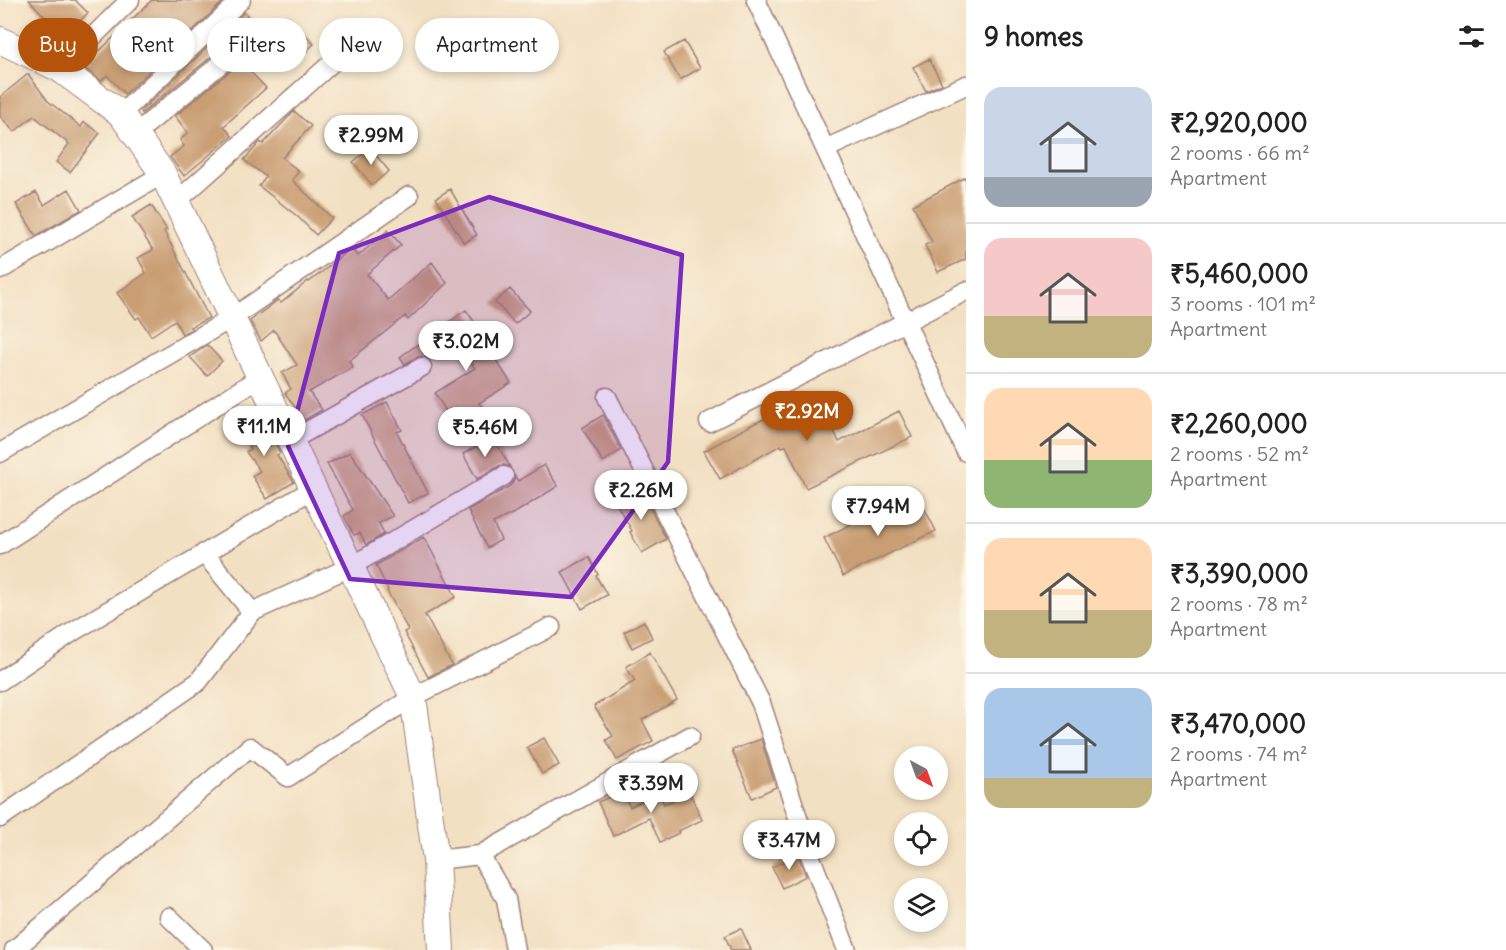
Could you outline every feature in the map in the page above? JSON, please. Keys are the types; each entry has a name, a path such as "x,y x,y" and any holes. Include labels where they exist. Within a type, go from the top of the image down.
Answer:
{"street":[{"path":"98,32 130,0"},
{"path":"128,124 241,0"},
{"path":"756,0 966,452"},
{"path":"0,40 18,49"},
{"path":"128,124 207,71"},
{"path":"64,72 128,124 162,174 413,698 436,860 441,950"},
{"path":"176,202 322,72"},
{"path":"825,149 966,85"},
{"path":"0,270 162,174"},
{"path":"0,453 232,318 409,196"},
{"path":"709,422 966,291"},
{"path":"290,441 422,367"},
{"path":"0,544 260,377"},
{"path":"607,397 761,703 810,855 847,950"},
{"path":"0,818 198,682 252,612 350,567 504,476"},
{"path":"0,681 74,631 313,489"},
{"path":"204,553 252,612"},
{"path":"14,950 250,747 288,777 413,698 551,627"},
{"path":"436,860 480,855 690,736"},
{"path":"480,855 506,899 515,950"},
{"path":"169,917 203,950"}],"highlighted area":[{"path":"489,197 682,255 668,462 571,597 350,579 288,446 339,253"}],"building":[{"path":"29,0 75,0 88,13 83,18 46,18"},
{"path":"152,0 224,1 195,28 195,18 133,18"},
{"path":"244,12 250,18 238,18"},
{"path":"307,36 314,44 307,51"},
{"path":"110,41 110,72 148,72 125,94 107,75 101,81 89,72 98,72 98,52"},
{"path":"684,41 700,68 680,80 664,52"},
{"path":"207,48 207,60 195,70 195,59"},
{"path":"929,59 942,84 926,91 913,67"},
{"path":"182,72 193,72 142,113 141,111"},
{"path":"229,72 251,72 266,88 224,126 232,136 184,176 170,157 184,146 180,140 188,133 175,116"},
{"path":"28,74 48,101 81,127 84,122 100,133 70,172 56,162 69,144 34,116 14,132 0,116 0,97"},
{"path":"294,111 311,126 282,158 299,171 292,180 332,218 316,235 297,216 259,186 266,177 244,160 260,142 263,144"},
{"path":"370,148 389,171 372,185 353,162"},
{"path":"966,177 966,259 938,272 925,245 932,242 913,205"},
{"path":"69,189 81,210 36,236 16,204 36,192 44,205"},
{"path":"450,189 477,235 464,243 436,198"},
{"path":"151,205 167,230 164,231 209,318 190,327 192,329 182,334 175,320 151,336 139,317 136,319 117,293 146,273 138,258 153,250 132,217"},
{"path":"388,230 401,245 367,274 388,300 432,262 447,283 408,320 405,316 349,361 353,367 309,392 322,410 304,420 285,393 291,389 282,373 297,365 274,330 261,341 250,321 278,300 281,303 351,249 358,256"},
{"path":"510,289 530,311 515,324 495,302"},
{"path":"466,310 493,349 490,351 511,383 479,403 495,427 478,439 460,412 450,418 435,393 475,368 456,338 427,357 417,357 405,364 400,357"},
{"path":"207,345 222,361 207,376 190,357"},
{"path":"818,395 839,442 899,411 912,437 806,488 786,446 781,445 720,479 704,451 753,424"},
{"path":"387,402 402,430 397,432 428,493 408,503 362,415"},
{"path":"250,411 267,438 271,435 280,453 277,455 294,482 267,499 252,476 260,471 246,452 251,449 233,421"},
{"path":"603,415 621,450 603,462 582,428"},
{"path":"493,437 510,467 499,466 477,479 463,454"},
{"path":"350,452 393,516 379,523 384,534 366,545 360,533 354,535 344,516 353,510 327,464"},
{"path":"544,465 558,486 518,511 493,523 501,540 487,548 468,510 510,486 515,476 518,481"},
{"path":"640,489 666,539 642,553 616,503"},
{"path":"920,500 936,531 843,576 824,538 869,515 873,524"},
{"path":"424,537 456,597 425,615 452,665 428,677 404,632 408,630 376,565"},
{"path":"589,557 598,574 596,576 607,595 582,609 562,572"},
{"path":"644,621 652,638 632,648 624,632"},
{"path":"650,652 677,700 642,720 653,741 617,760 606,740 613,736 594,706 635,681 626,667"},
{"path":"544,738 559,765 542,774 527,747"},
{"path":"761,739 776,787 752,798 732,750"},
{"path":"622,791 630,807 659,793 664,804 690,793 702,820 660,842 649,818 613,836 598,802"},
{"path":"798,855 806,876 782,888 772,867"},
{"path":"741,928 751,950 731,950 725,936"}]}
